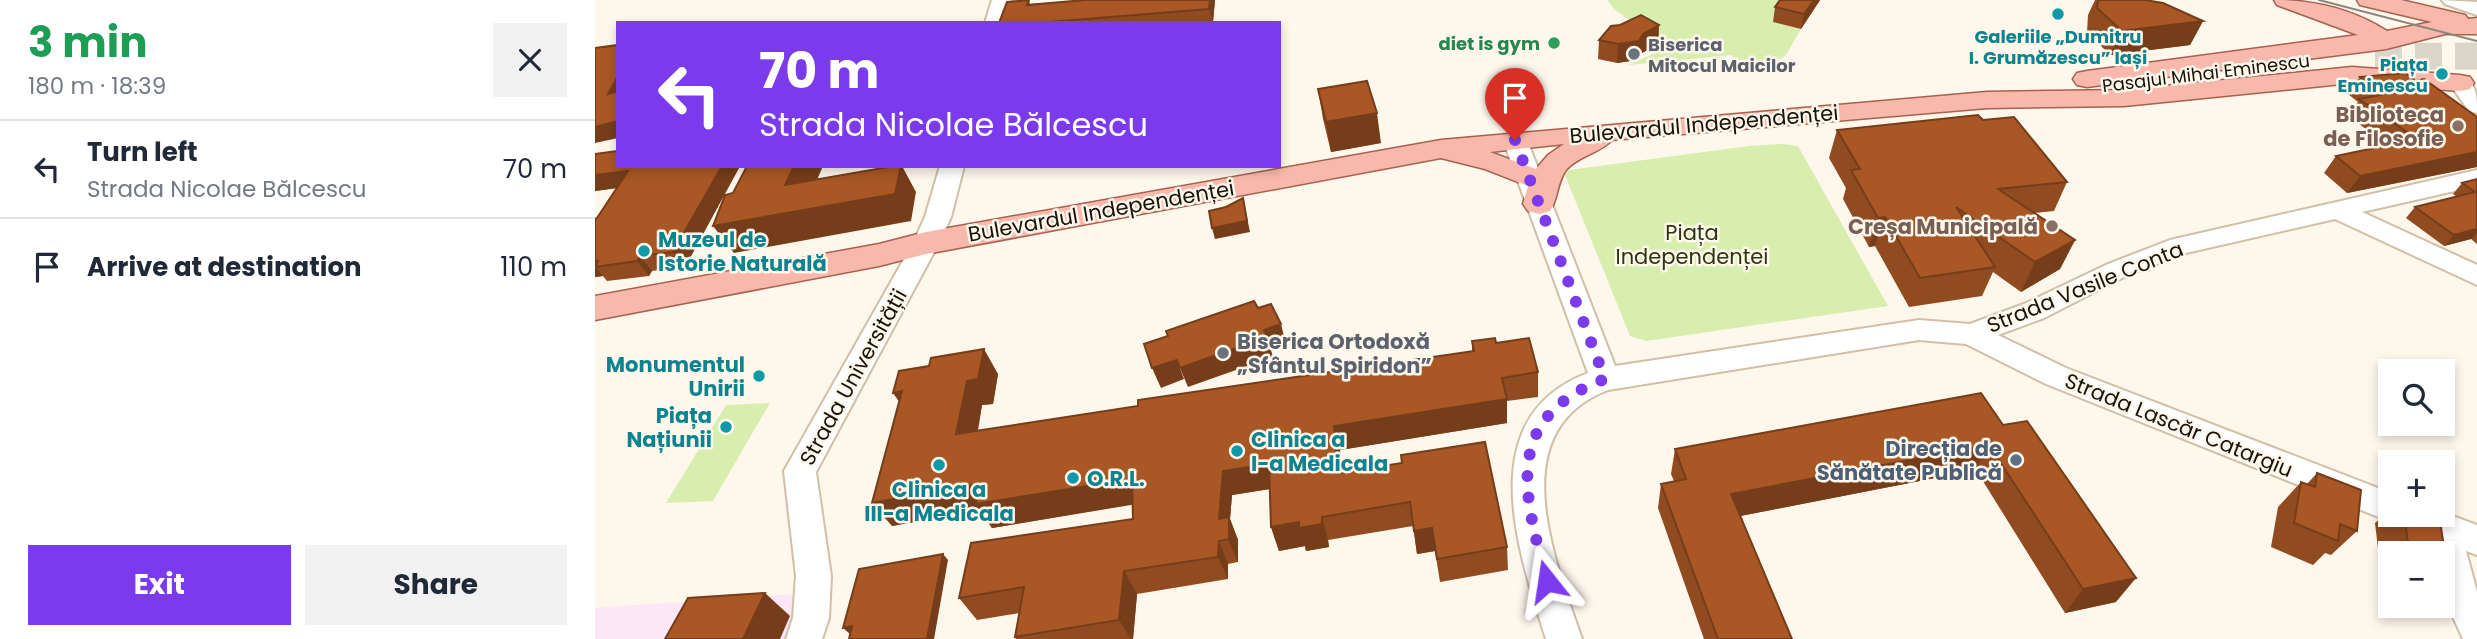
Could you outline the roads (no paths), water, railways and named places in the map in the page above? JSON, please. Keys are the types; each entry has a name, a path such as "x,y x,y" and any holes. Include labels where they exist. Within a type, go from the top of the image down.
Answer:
{"main road":[{"path":"2286,0 2358,24 2380,53"},
{"path":"2369,0 2477,25"},
{"path":"2263,54 2324,36 2331,30 2332,22 2313,9"},
{"path":"2380,53 2428,33 2454,26 2477,25"},
{"path":"2428,33 2424,41 2428,57 2461,83"},
{"path":"2040,95 2098,77 2263,54 2380,53 2461,83"},
{"name":"Pasajul Mihai Eminescu","path":"2040,95 2255,71 2380,53"},
{"path":"2040,95 2123,98 2352,75 2461,83"},
{"name":"Bulevardul Independenței","path":"595,309 879,255 926,243 1441,149 1610,131 2040,95"},
{"path":"1441,149 1496,163 1533,191 1551,166 1610,131"}],"street":[{"path":"996,21 1002,0"},
{"path":"2452,0 2477,9"},
{"path":"2461,83 2477,106"},
{"path":"1515,140 1605,379"},
{"name":"Strada Universității","path":"804,639 815,601 814,565 801,494 800,471 926,243 938,217 951,168"},
{"name":"Strada Vasile Conta","path":"1564,639 1535,536 1527,497 1528,471 1532,447 1547,416 1578,389 1605,379 1919,330 1971,334 2034,311 2117,270 2179,246 2477,177"},
{"path":"2338,208 2348,216 2477,276"},
{"name":"Strada Lascăr Catargiu","path":"1971,334 2056,376 2378,503"},
{"path":"2444,527 2477,540"},
{"path":"2444,527 2455,583 2477,630"}],"tunnel":[{"path":"2375,57 2477,56"}],"tram line":[{"path":"2319,0 2477,41"}],"place":[{"name":"Galeriile „Dumitru I. Grumăzescu” Iași","path":"2058,14"},
{"name":"diet is gym","path":"1554,43"},
{"name":"Biserica Mitocul Maicilor","path":"1634,54"},
{"name":"Piața Eminescu","path":"2442,74"},
{"name":"Biblioteca de Filosofie","path":"2458,126"},
{"name":"Creșa Municipală","path":"2052,226"},
{"name":"Muzeul de Istorie Naturală","path":"644,251"},
{"name":"Biserica Ortodoxă „Sfântul Spiridon”","path":"1223,353"},
{"name":"Monumentul Unirii","path":"759,376"},
{"name":"Piața Națiunii","path":"726,427"},
{"name":"Clinica a I-a Medicala","path":"1237,451"},
{"name":"Direcția de Sănătate Publică","path":"2016,460"},
{"name":"Clinica a III-a Medicala","path":"939,465"},
{"name":"O.R.L.","path":"1073,478"}],"park label":[{"name":"Piața Independenței","path":"1692,244"}]}
